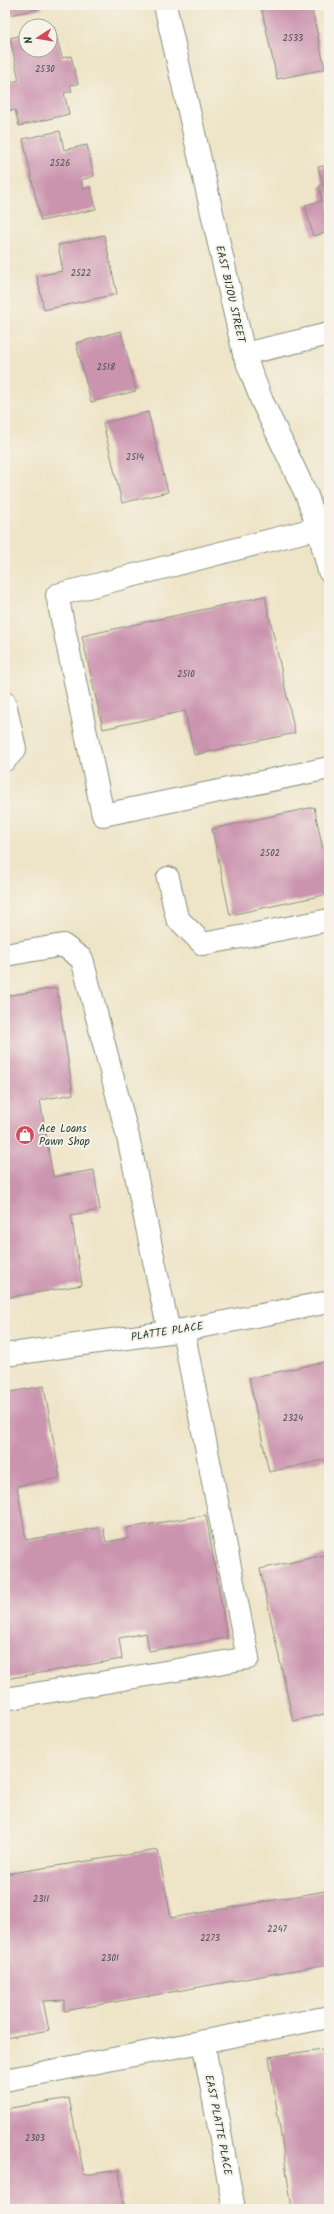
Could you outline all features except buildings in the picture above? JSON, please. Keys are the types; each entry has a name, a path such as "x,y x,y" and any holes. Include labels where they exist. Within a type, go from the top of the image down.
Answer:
{"street":[{"name":"EAST BIJOU STREET","path":"165,5 244,354 262,401 307,496 318,528 329,571"},
{"path":"244,354 329,334"},
{"path":"318,528 57,595 103,815 329,768"},
{"path":"5,703 15,748 5,760"},
{"path":"168,878 177,918 203,944 329,920"},
{"path":"5,956 62,945 82,958 176,1331 248,1658 5,1699"},
{"name":"PLATTE PLACE","path":"5,1355 176,1331 329,1302"},
{"path":"5,2080 329,2016"},
{"name":"EAST PLATTE PLACE","path":"203,2041 234,2209"}],"place":[{"name":"Ace Loans Pawn Shop","path":"25,1135"}]}
